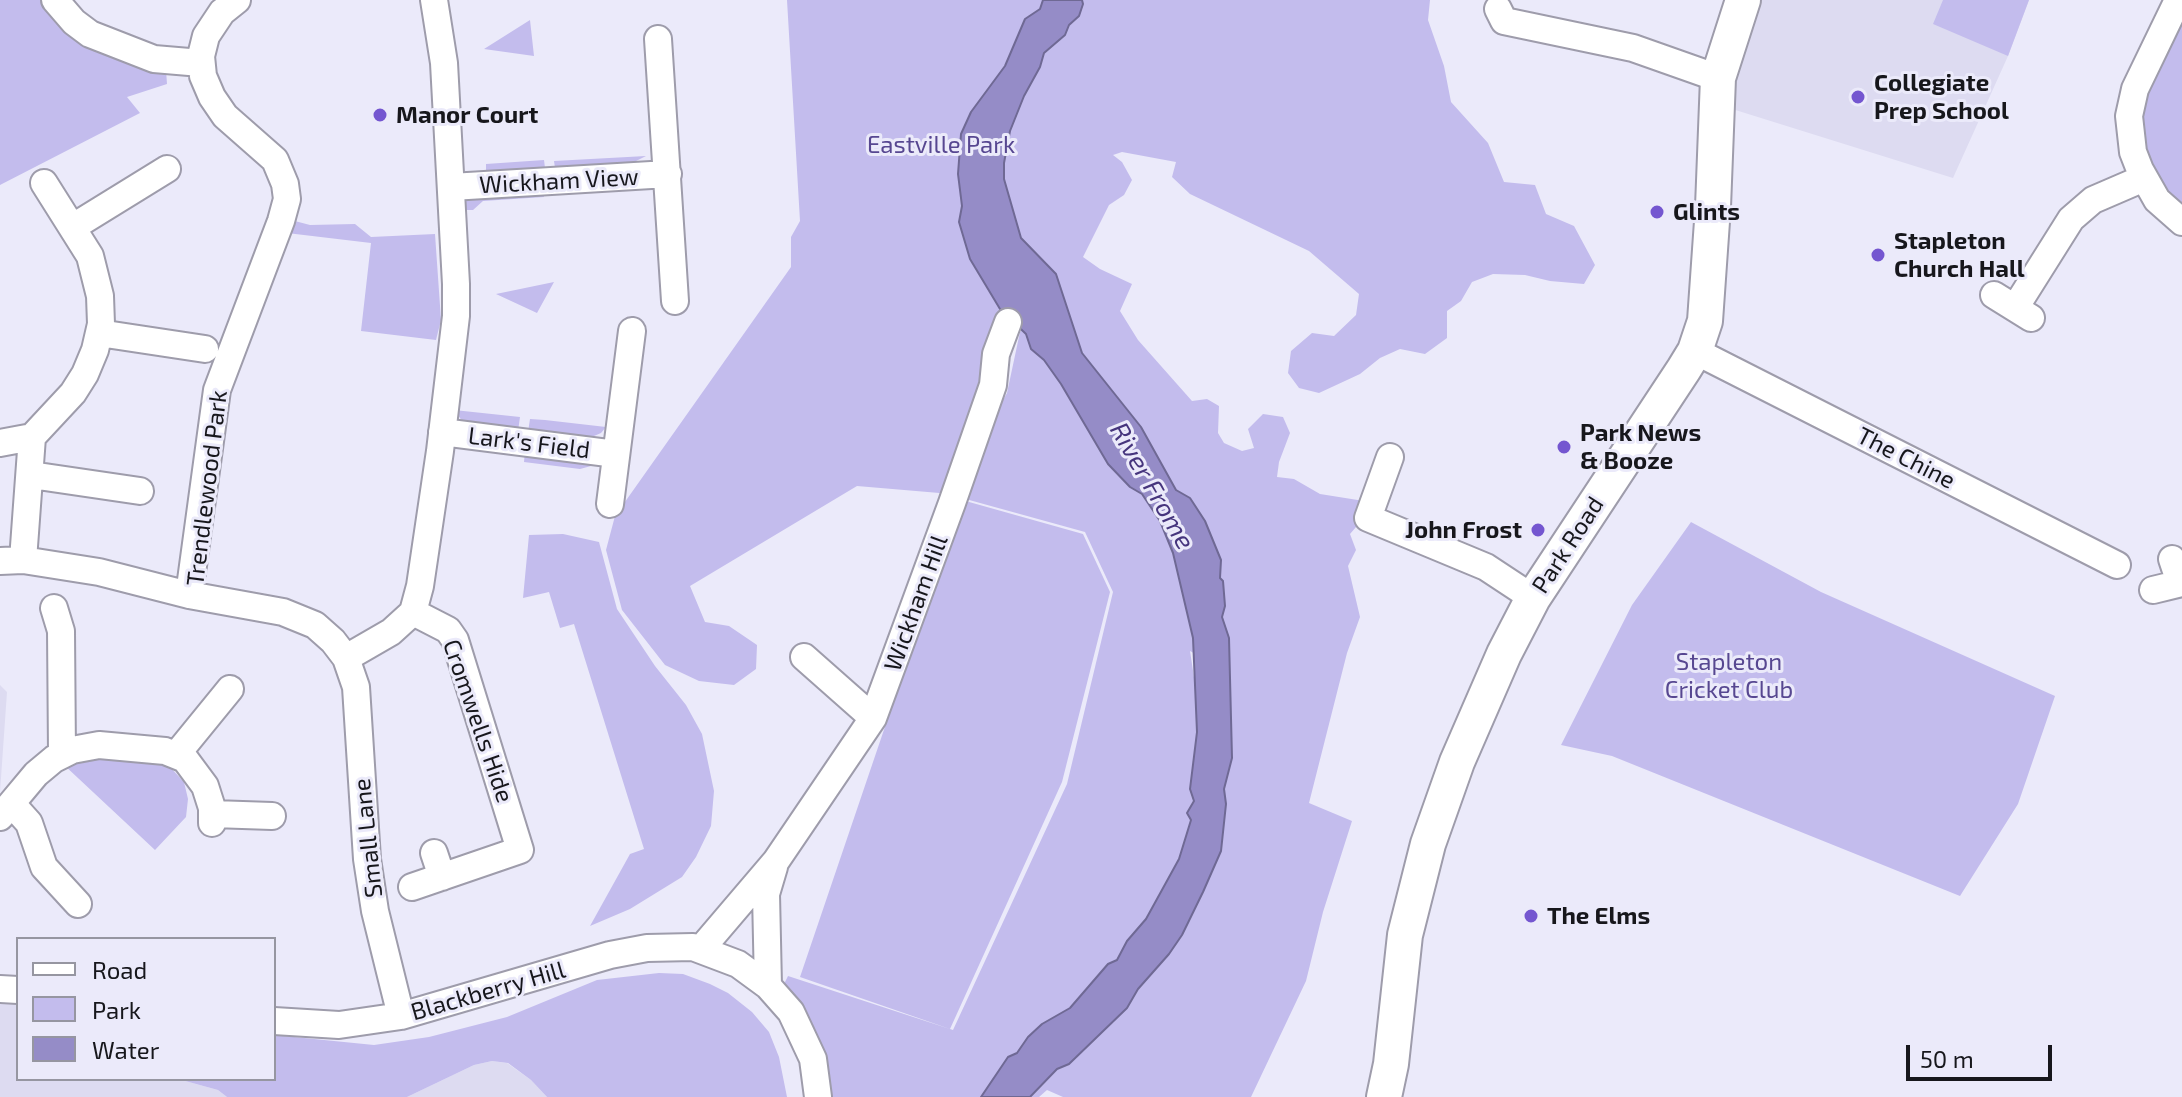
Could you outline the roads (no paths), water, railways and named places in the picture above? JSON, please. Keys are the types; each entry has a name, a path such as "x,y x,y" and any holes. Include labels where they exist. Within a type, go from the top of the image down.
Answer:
{"main road":[{"name":"Park Road","path":"1384,1097 1391,1064 1405,935 1428,844 1457,762 1484,697 1533,598 1695,351 1705,321 1718,78 1743,0"}],"street":[{"path":"55,0 74,22 90,34 154,59 201,63 203,43 210,29 222,12 237,0"},
{"path":"346,658 391,632 413,612 420,586 442,432 456,316 456,284 442,52 434,0"},
{"path":"2178,0 2132,98 2130,132 2133,152 2144,178 2157,200 2182,222"},
{"path":"1498,9 1504,21 1633,48 1718,78"},
{"name":"Wickham View","path":"658,39 675,301"},
{"name":"Trendlewood Park","path":"201,63 206,85 215,103 234,125 271,155 283,177 287,194 281,221 217,390 189,595 283,612 322,630 346,658"},
{"path":"73,227 167,169"},
{"name":"Wickham View","path":"451,187 668,174"},
{"path":"2013,307 2071,219 2093,200 2144,178"},
{"path":"0,443 32,437 73,393 95,350 101,324 100,296 90,256 44,183"},
{"name":"Wickham Hill","path":"701,949 776,861 873,718 993,385 996,354 1008,322"},
{"name":"Lark's Field","path":"610,504 632,331"},
{"path":"99,333 205,349"},
{"name":"The Chine","path":"1695,351 2117,565"},
{"name":"Lark's Field","path":"442,432 616,454"},
{"path":"32,437 31,475 12,560 99,572 189,595"},
{"path":"1390,457 1368,518 1486,567 1533,598"},
{"path":"31,475 140,491"},
{"path":"2153,590 2178,575"},
{"path":"54,608 61,631 62,754"},
{"name":"Cromwells Hide","path":"412,887 438,865 523,857 455,640 448,630 413,612"},
{"path":"804,657 873,718"},
{"name":"Small Lane","path":"346,658 357,693 368,870 401,1016"},
{"path":"177,754 230,689"},
{"path":"78,904 44,867 29,823 6,810 36,774 62,754 99,745 177,754 202,779 209,795 212,818 272,816"},
{"name":"Wickham Hill","path":"768,986 766,894 776,861"},
{"name":"Blackberry Hill","path":"276,1021 339,1025 401,1016 610,955 674,946 701,949"},
{"path":"701,949 738,964 768,986 791,1012 813,1059 818,1097"}],"water":[{"name":"River Frome","path":"1043,0 1082,0 1083,4 1079,16 1069,25 1065,35 1044,53 1024,96 1010,131 1004,179 1021,238 1056,274 1082,353 1141,427 1176,490 1190,498 1205,521 1221,560 1220,578 1223,581 1225,606 1222,617 1229,638 1232,758 1224,789 1226,804 1221,851 1182,935 1169,954 1138,989 1127,1008 1030,1097 981,1097 1008,1057 1017,1053 1042,1024 1070,1008 1108,964 1117,960 1127,941 1146,919 1179,859 1191,820 1187,813 1194,801 1190,789 1197,732 1193,638 1173,553 1160,521 1142,494 1130,487 1108,464 1061,384 1044,360 1031,349 1026,334 1000,309 970,259 959,222 962,206 958,174 961,134 971,112 1005,66 1025,19 1040,9"}],"place":[{"name":"Collegiate Prep School","path":"1858,97"},
{"name":"Manor Court","path":"380,115"},
{"name":"Glints","path":"1657,212"},
{"name":"Stapleton Church Hall","path":"1878,255"},
{"name":"Park News & Booze","path":"1564,447"},
{"name":"John Frost","path":"1538,530"},
{"name":"The Elms","path":"1531,916"}],"park label":[{"name":"Eastville Park","path":"941,145"},
{"name":"Stapleton Cricket Club","path":"1729,676"}]}
